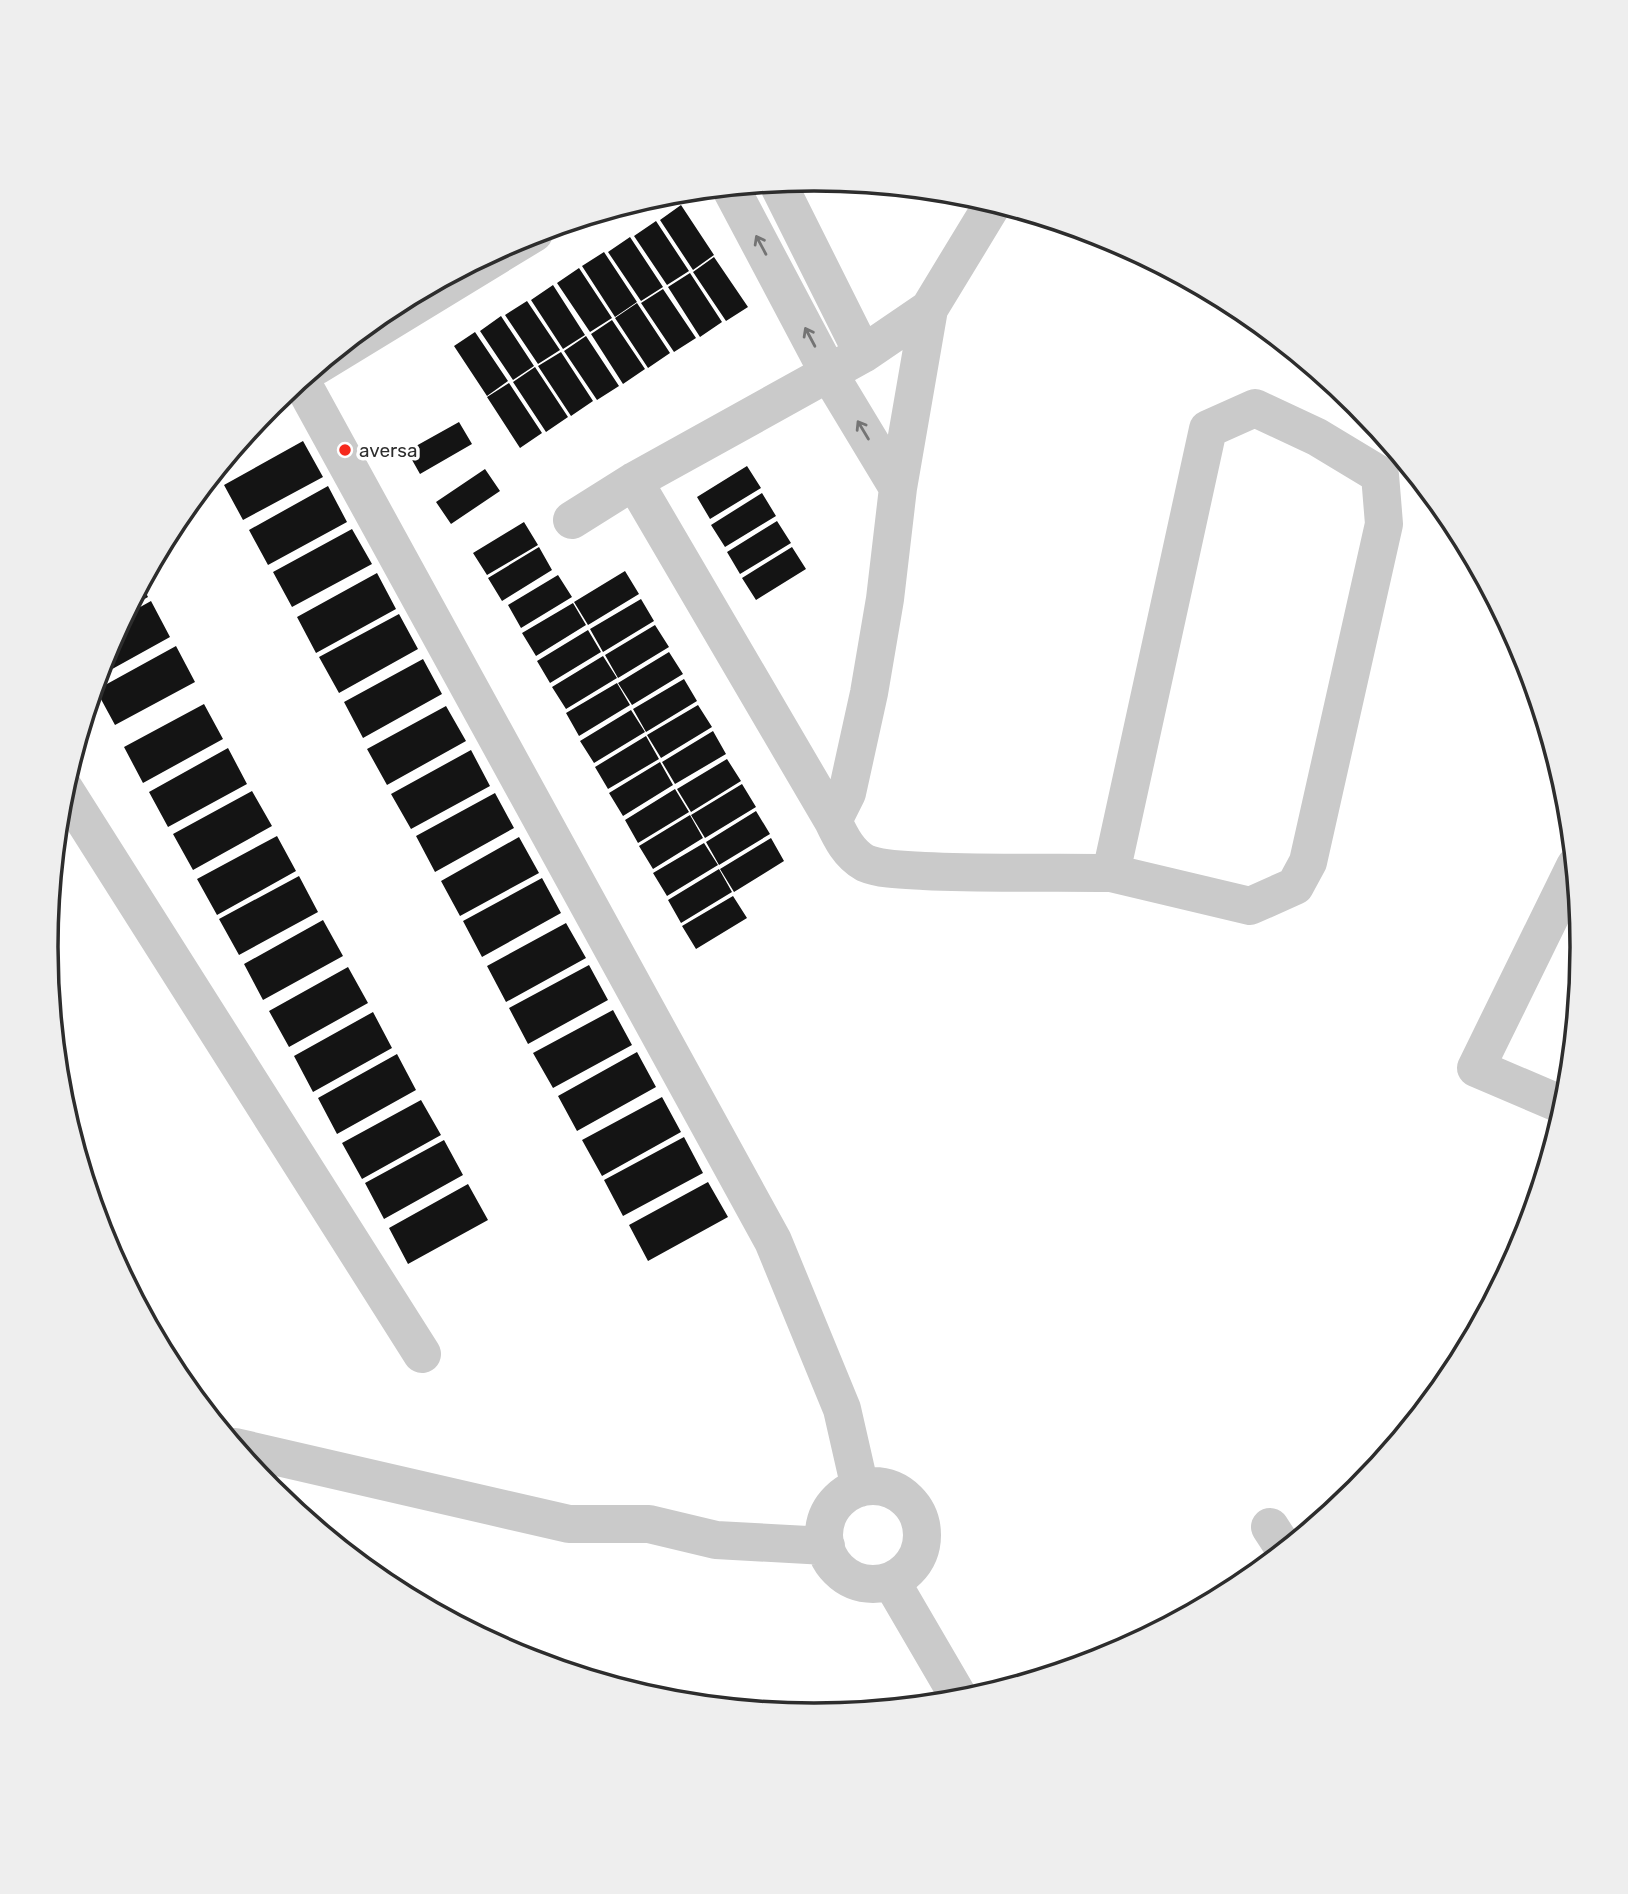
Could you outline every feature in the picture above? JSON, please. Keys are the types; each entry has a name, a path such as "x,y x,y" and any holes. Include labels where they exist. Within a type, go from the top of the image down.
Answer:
{"street":[{"path":"782,192 863,354"},
{"path":"734,195 828,372 898,488"},
{"path":"833,821 847,793 869,693 886,599 898,488 929,309 988,212"},
{"path":"390,321 445,287"},
{"path":"572,520 634,481 863,354 929,309"},
{"path":"305,388 774,1241 842,1409 860,1488"},
{"path":"634,481 833,821 842,841 854,855 866,863 894,869 1111,873 1250,906 1295,886 1308,862 1384,524 1380,475 1317,437 1255,408 1208,429 1111,873"},
{"path":"72,801 422,1354"},
{"path":"1554,1101 1476,1068 1567,880"},
{"path":"249,1450 569,1524 649,1524 716,1540 826,1546"},
{"path":"872,1486 896,1492 906,1499 919,1520 921,1544 917,1556 902,1575 891,1581 880,1584 857,1582 838,1569 826,1546 824,1536 831,1511 848,1493 860,1488 872,1486"},
{"path":"891,1581 955,1690"}],"building":[{"path":"681,205 714,255 693,270 660,220"},
{"path":"656,221 689,271 667,285 634,236"},
{"path":"630,237 663,287 641,301 608,252"},
{"path":"604,252 637,302 615,317 582,266"},
{"path":"714,257 748,307 726,321 693,272"},
{"path":"579,268 612,318 590,332 557,283"},
{"path":"690,273 722,322 700,337 668,287"},
{"path":"553,285 585,335 563,349 531,300"},
{"path":"663,289 696,338 674,352 641,303"},
{"path":"527,301 560,350 538,364 505,315"},
{"path":"637,303 670,353 648,368 615,318"},
{"path":"501,316 534,366 513,380 480,331"},
{"path":"612,320 645,369 623,384 591,334"},
{"path":"475,332 508,381 487,396 454,346"},
{"path":"586,336 619,386 597,400 564,351"},
{"path":"561,352 593,401 571,416 538,366"},
{"path":"535,367 568,417 546,432 513,382"},
{"path":"509,383 542,433 520,448 487,397"},
{"path":"459,422 472,444 420,474 407,451"},
{"path":"303,441 323,477 243,520 224,485"},
{"path":"747,466 761,488 710,519 697,497"},
{"path":"485,469 500,491 451,524 436,502"},
{"path":"328,486 347,522 268,565 249,530"},
{"path":"762,493 776,516 725,547 711,525"},
{"path":"777,521 791,543 740,574 727,552"},
{"path":"524,522 538,545 487,575 473,553"},
{"path":"352,529 372,564 292,607 273,572"},
{"path":"539,547 552,570 502,601 488,578"},
{"path":"792,547 806,569 756,600 742,578"},
{"path":"625,571 639,594 588,625 574,602"},
{"path":"377,573 396,609 316,653 297,617"},
{"path":"558,575 572,597 521,628 508,605"},
{"path":"641,599 654,621 603,652 590,629"},
{"path":"151,601 170,637 111,670 115,658 139,608"},
{"path":"573,603 586,625 536,656 522,633"},
{"path":"399,614 418,649 339,693 319,657"},
{"path":"655,625 669,647 618,678 605,655"},
{"path":"588,630 601,652 550,683 537,661"},
{"path":"176,646 195,682 115,725 100,698 105,685"},
{"path":"669,652 683,674 632,705 618,683"},
{"path":"603,656 617,678 566,709 552,687"},
{"path":"423,659 442,694 363,738 344,702"},
{"path":"684,679 697,701 646,732 633,709"},
{"path":"617,683 630,705 579,736 566,713"},
{"path":"204,704 223,739 143,783 124,747"},
{"path":"698,705 712,727 661,758 647,735"},
{"path":"446,706 466,741 387,785 367,749"},
{"path":"631,710 645,732 594,763 580,741"},
{"path":"713,731 726,754 675,784 662,762"},
{"path":"646,736 659,759 608,789 595,767"},
{"path":"228,748 247,784 168,827 149,792"},
{"path":"471,750 490,786 411,829 391,794"},
{"path":"727,759 741,781 691,812 677,789"},
{"path":"660,762 673,785 623,816 609,793"},
{"path":"742,784 756,807 705,838 691,815"},
{"path":"675,789 689,812 638,843 625,820"},
{"path":"252,791 272,826 193,870 173,834"},
{"path":"495,793 514,828 435,872 416,836"},
{"path":"756,811 770,834 719,865 706,842"},
{"path":"690,815 703,838 653,869 639,846"},
{"path":"277,836 296,871 217,915 197,879"},
{"path":"519,837 539,873 460,916 441,881"},
{"path":"771,838 784,861 734,892 720,869"},
{"path":"704,843 718,865 667,896 653,873"},
{"path":"719,869 732,892 681,923 668,900"},
{"path":"299,876 318,912 239,955 219,919"},
{"path":"542,878 561,913 482,957 463,921"},
{"path":"733,896 747,918 696,949 682,926"},
{"path":"323,920 343,956 263,1000 244,964"},
{"path":"566,923 586,958 506,1002 487,966"},
{"path":"589,965 608,1000 528,1044 509,1008"},
{"path":"348,967 368,1003 289,1047 269,1011"},
{"path":"613,1010 632,1045 553,1088 533,1053"},
{"path":"373,1012 392,1048 313,1092 294,1056"},
{"path":"637,1052 656,1087 577,1131 558,1096"},
{"path":"397,1054 416,1090 337,1134 318,1098"},
{"path":"662,1097 681,1132 602,1176 582,1140"},
{"path":"421,1100 441,1135 362,1179 342,1143"},
{"path":"684,1137 703,1173 623,1216 604,1180"},
{"path":"444,1140 463,1175 384,1219 365,1183"},
{"path":"708,1182 728,1217 648,1261 629,1225"},
{"path":"468,1184 488,1220 408,1264 389,1228"}],"place":[{"name":"aversa","path":"345,450"}]}
